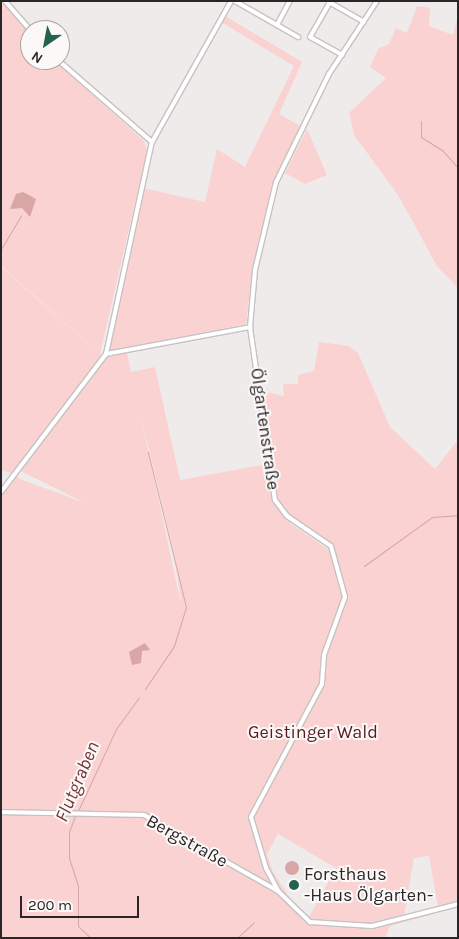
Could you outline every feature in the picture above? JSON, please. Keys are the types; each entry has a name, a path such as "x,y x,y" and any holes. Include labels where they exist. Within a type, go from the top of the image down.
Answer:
{"street":[{"path":"6,1 22,20"},
{"path":"1,492 106,354 152,142 231,1"},
{"path":"235,1 298,36"},
{"path":"277,25 290,1"},
{"name":"Ölgartenstraße","path":"278,890 266,868 251,817 322,684 324,656 344,597 331,546 287,516 275,500 250,327 255,270 270,199 342,55 377,1"},
{"path":"342,55 310,37 329,2 364,22"},
{"path":"69,70 152,142"},
{"path":"106,354 250,327"},
{"name":"Bergstraße","path":"1,812 144,816 278,890"},
{"path":"278,890 310,922 322,925 394,923 458,904"}],"green space":[{"path":"1,1 20,23 20,70 65,70 144,141 147,151 100,354 1,266"},
{"path":"417,6 430,8 429,26 453,35 458,16 458,288 437,266 398,195 354,135 349,113 386,78 370,67 378,49 389,44 396,28 407,33"},
{"path":"225,16 302,62 279,114 302,127 272,184 252,273 246,324 113,352 108,349 143,188 205,202 217,149 245,167 294,66 221,22"},
{"path":"307,129 327,175 305,184 285,173"},
{"name":"Geistinger Wald","path":"1,267 102,356 14,474 20,479 85,503 19,470 107,357 127,353 131,372 155,367 180,480 267,464 277,508 291,524 332,552 332,543 293,519 279,503 271,479 261,391 284,396 283,384 298,384 298,375 314,371 319,342 349,346 358,353 390,427 435,469 458,440 458,907 390,926 385,938 1,938 1,493 13,474 1,470","holes":["140,412 174,554 181,600 180,600","278,834 336,868 309,917 294,905 272,870 267,854","429,856 438,907 404,916 414,858"]}],"shaded area":[{"path":"23,192 36,199 30,217 22,208 10,209 16,194"},
{"path":"145,643 150,650 142,651 141,663 132,665 129,652"},
{"path":"289,861 295,861 299,868 295,875 289,875 285,871 285,865"}],"waterway":[{"path":"421,121 421,137 442,150 458,168"},
{"path":"1,249 21,216"},
{"name":"Flutgraben","path":"145,689 174,646 186,607 148,452"},
{"path":"364,566 432,517 458,515"},
{"name":"Flutgraben","path":"77,813 116,729 139,697"},
{"name":"Flutgraben","path":"75,816 69,832 69,858 78,886 78,926 91,938"},
{"path":"237,938 254,922"}],"place":[{"name":"Forsthaus -Haus Ölgarten-","path":"294,885"}]}
